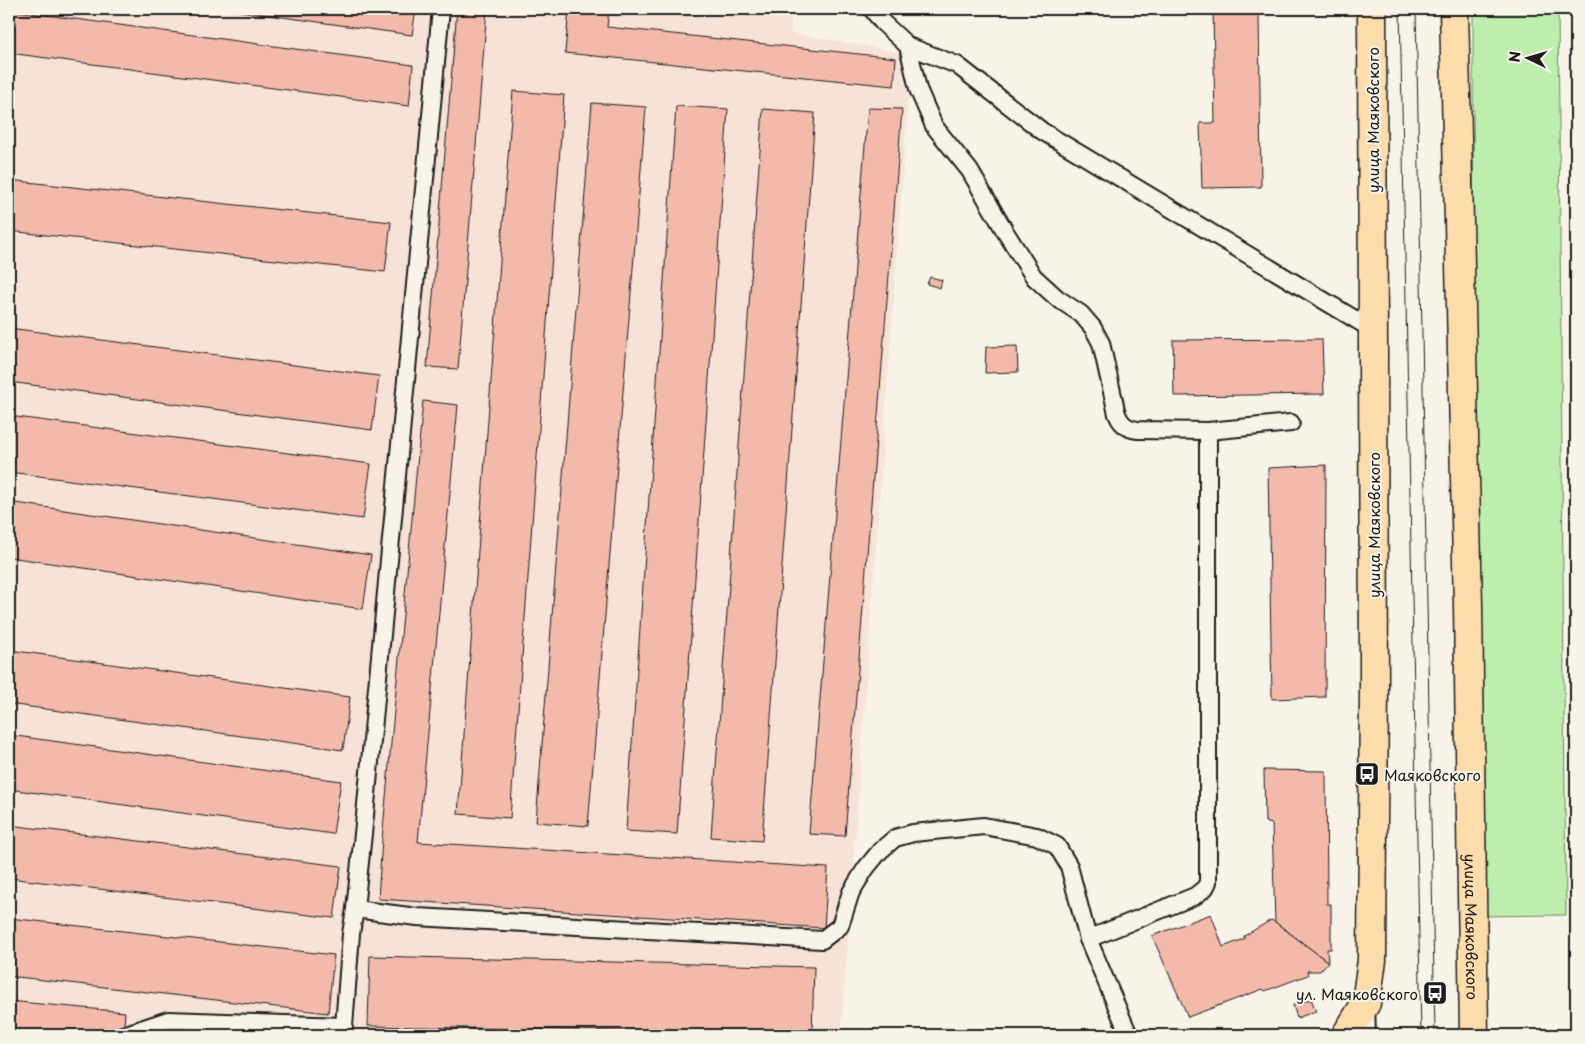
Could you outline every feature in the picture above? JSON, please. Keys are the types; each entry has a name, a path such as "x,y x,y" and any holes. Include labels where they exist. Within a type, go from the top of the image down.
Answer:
{"main road":[{"name":"улица Маяковского","path":"1346,1035 1366,1003 1372,950 1374,696 1372,9"},
{"name":"улица Маяковского","path":"1454,9 1468,605 1474,1035"}],"lane":[{"path":"123,1035 168,1020 344,1026 351,934 365,815 441,9"},
{"path":"872,9 883,23 908,46 957,65 1042,131 1373,330"},
{"path":"908,46 918,89 934,126 970,171 1034,277 1057,298 1080,314 1093,328 1101,343 1120,421 1130,429 1138,430 1208,431 1291,424"},
{"path":"1088,939 1195,896 1205,888 1208,882 1208,431"},
{"path":"355,909 417,917 822,940 840,926 851,892 866,868 894,838 913,833 984,826 1037,836 1057,846 1069,866 1088,939 1129,1035"},
{"path":"1366,1003 1367,1035"}],"shaded area":[{"path":"9,9 791,9 791,33 911,54 841,1035 9,1035"}],"green space":[{"path":"1473,9 1558,9 1566,915 1475,916"}],"building":[{"path":"225,9 416,9 412,35"},
{"path":"457,9 487,9 458,369 427,367"},
{"path":"569,9 609,9 607,27 896,58 894,86 565,53"},
{"path":"1213,9 1259,9 1261,187 1202,188 1200,123 1215,123"},
{"path":"9,10 413,65 409,106 9,53"},
{"path":"513,91 564,95 510,818 458,814"},
{"path":"592,103 646,107 588,826 536,822"},
{"path":"676,106 728,109 677,834 626,831"},
{"path":"868,108 902,109 845,836 809,834"},
{"path":"763,109 815,113 762,841 711,837"},
{"path":"9,180 391,222 385,272 9,231"},
{"path":"930,277 942,280 940,288 927,284"},
{"path":"9,328 379,376 372,430 9,382"},
{"path":"1322,339 1324,394 1174,396 1173,340"},
{"path":"1017,346 1018,372 985,373 986,347"},
{"path":"423,401 458,405 418,842 828,868 824,928 378,899"},
{"path":"9,416 371,464 363,519 9,472"},
{"path":"1326,465 1325,697 1272,699 1268,468"},
{"path":"9,502 371,555 363,609 9,557"},
{"path":"9,650 350,697 343,750 9,704"},
{"path":"9,735 341,781 333,834 9,789"},
{"path":"1574,737 1576,737 1576,781 1574,781"},
{"path":"1264,770 1326,771 1327,904 1331,904 1331,949 1327,949 1328,962 1275,922 1272,824 1265,822"},
{"path":"9,825 341,866 334,918 9,878"},
{"path":"1211,914 1223,947 1244,939 1244,936 1271,920 1328,962 1320,971 1307,971 1308,975 1265,991 1263,989 1188,1017 1152,936"},
{"path":"9,918 334,955 328,1013 9,976"},
{"path":"370,956 814,967 812,1035 368,1026"},
{"path":"1311,999 1316,1011 1297,1018 1293,1005"},
{"path":"9,1001 125,1012 124,1026 96,1035 9,1035"}],"tram line":[{"path":"1400,9 1421,1035"},
{"path":"1416,9 1435,1035"}],"place":[{"name":"Маяковского","path":"1367,774"},
{"name":"ул. Маяковского","path":"1435,993"}]}
